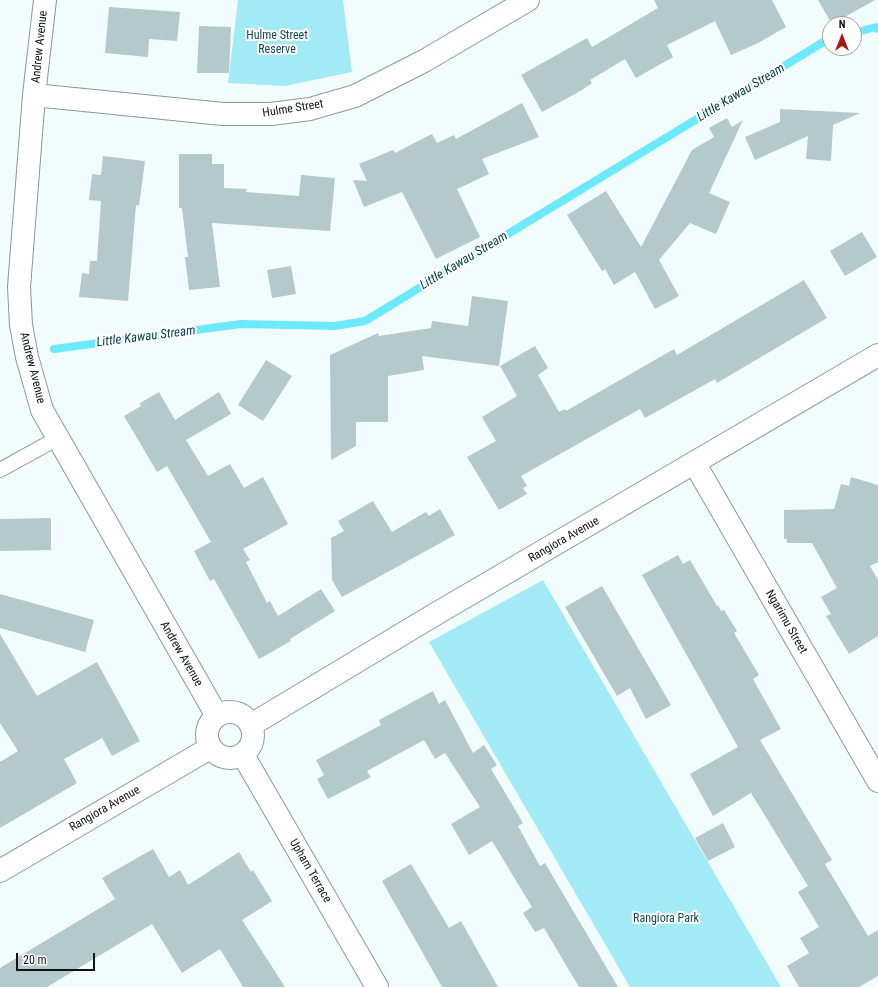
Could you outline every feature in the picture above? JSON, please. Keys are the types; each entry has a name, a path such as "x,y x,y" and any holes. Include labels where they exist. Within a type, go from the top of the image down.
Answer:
{"street":[{"name":"Andrew Avenue","path":"45,0 34,95 19,288 21,325 33,382 42,410 217,716"},
{"name":"Hulme Street","path":"34,95 223,114 271,114 310,109 355,96 424,61 528,0"},
{"name":"Rangiora Avenue","path":"251,725 434,615 695,464 878,355"},
{"name":"Ngarimu Street","path":"695,464 878,781"},
{"path":"228,712 237,712 245,716 251,725 253,739 250,749 242,756 232,760 219,757 210,748 206,735 210,723 217,716 228,712"},
{"name":"Rangiora Avenue","path":"0,871 210,748"},
{"name":"Upham Terrace","path":"242,756 378,987"}],"lane":[{"path":"0,470 58,438"}],"green space":[{"name":"Hulme Street Reserve","path":"238,0 343,0 352,72 285,86 228,83"},
{"name":"Rangiora Park","path":"543,580 781,987 630,987 429,642"}],"building":[{"path":"654,0 772,0 786,27 758,43 731,55 715,21 667,45 673,57 636,78 625,59 590,80 592,83 582,90 542,112 521,75 587,38 592,47 658,8"},
{"path":"818,0 875,0 846,16 827,16"},
{"path":"109,7 180,12 177,41 149,39 148,57 105,53"},
{"path":"199,26 231,27 229,73 197,73"},
{"path":"522,103 539,137 482,159 489,174 457,189 480,237 436,259 402,192 364,207 353,180 367,181 359,164 393,150 395,153 432,134 437,143 454,135 456,139"},
{"path":"780,109 860,113 833,125 831,161 806,159 808,136 755,160 745,137 780,122"},
{"path":"727,118 732,127 743,120 709,193 730,202 716,234 690,223 659,260 679,296 655,309 635,272 614,285 605,269 602,271 567,215 606,191 641,247 692,150 714,137 709,128"},
{"path":"179,154 212,154 212,164 224,164 224,188 247,189 246,192 299,196 301,175 335,178 330,231 212,223 220,287 189,290 185,257 188,257 182,208 179,208"},
{"path":"103,156 145,161 139,206 136,205 128,301 79,297 82,273 89,274 90,261 97,261 101,201 89,200 92,174 101,175"},
{"path":"862,232 877,257 845,276 830,251"},
{"path":"291,266 296,294 272,298 267,270"},
{"path":"804,280 827,318 717,383 715,379 645,418 640,409 521,476 527,486 523,488 527,494 499,510 467,457 496,441 482,417 517,396 500,366 535,346 548,368 538,375 559,412 565,409 566,411 674,349 677,355"},
{"path":"472,296 508,301 499,366 422,356 424,370 388,376 388,422 356,422 356,446 331,460 330,355 378,333 379,336 431,328 432,321 468,326"},
{"path":"266,360 292,376 263,421 238,405"},
{"path":"159,392 175,420 219,392 231,414 186,440 208,476 230,464 244,488 263,477 288,524 243,549 250,560 246,562 267,603 270,601 278,616 321,589 335,611 290,639 291,641 259,659 214,579 210,581 194,551 211,542 167,466 157,472 124,416 141,406 140,403"},
{"path":"851,477 878,485 878,562 870,566 878,580 878,636 849,654 826,616 831,614 821,597 837,588 812,543 787,543 787,539 784,539 784,510 834,509 841,484 849,486"},
{"path":"373,501 392,532 426,512 429,516 440,509 455,535 342,597 332,580 331,538 344,531 338,521"},
{"path":"51,518 51,550 0,551 0,519"},
{"path":"678,555 683,564 690,560 717,606 718,605 721,611 724,610 737,631 734,633 759,675 753,679 781,729 760,740 832,860 825,864 868,936 878,930 878,976 859,987 799,987 787,966 809,953 800,938 819,927 798,892 808,886 751,793 713,816 690,774 738,747 642,575"},
{"path":"602,586 671,705 646,719 630,688 617,696 565,607"},
{"path":"0,594 94,620 85,652 0,628"},
{"path":"0,634 37,696 97,662 140,741 112,756 102,738 64,759 77,783 0,828 0,762 18,751 0,723"},
{"path":"433,691 439,704 445,700 473,753 484,745 497,765 491,769 523,823 518,826 540,866 545,863 618,987 579,987 544,928 535,932 523,913 532,907 492,841 469,855 451,824 480,807 445,753 435,759 424,740 367,771 371,777 328,799 317,779 324,775 316,760 381,725 379,720"},
{"path":"723,823 735,847 708,861 695,838"},
{"path":"153,849 169,877 180,870 188,885 239,852 251,872 253,870 272,901 242,920 285,987 243,987 220,949 182,973 152,924 47,987 0,987 0,968 115,899 102,878"},
{"path":"411,864 449,928 461,921 498,987 442,987 382,881"}],"waterway":[{"name":"Little Kawau Stream","path":"862,31 876,27 878,29"},
{"name":"Little Kawau Stream","path":"54,349 241,324 335,326 365,321 822,43"}]}
